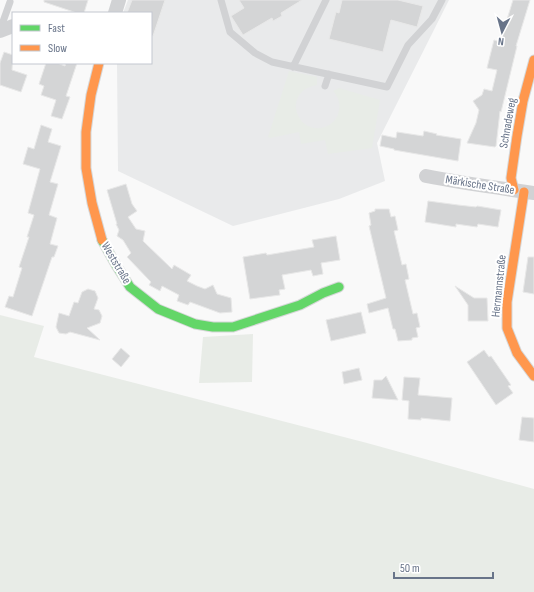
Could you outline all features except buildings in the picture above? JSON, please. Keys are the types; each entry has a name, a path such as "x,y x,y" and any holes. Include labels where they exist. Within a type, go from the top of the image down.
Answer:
{"street":[{"path":"115,12 119,0"},
{"path":"0,31 12,26"},
{"name":"Schnadeweg","path":"524,192 510,178 523,101 534,60"},
{"name":"Weststraße","path":"99,64 91,95 86,132 86,168 92,203 102,241 130,286 158,309 195,324 213,327 233,327 300,305 323,293 339,287"},
{"name":"Märkische Straße","path":"426,176 524,192"},
{"name":"Hermannstraße","path":"524,192 507,302 507,328 517,353 534,376"}],"lane":[{"path":"221,0 230,32 255,54 272,62 387,87 408,45 432,20 442,0"},
{"path":"293,67 326,0"},
{"path":"0,31 10,2"},
{"path":"325,86 329,74"}],"shaded area":[{"path":"128,0 449,0 377,143 385,181 339,199 233,226 118,171 117,64 152,64 152,12 123,12"},
{"path":"289,71 317,77 317,85 306,89 299,95 296,103 297,112 300,119 306,125 315,128 325,127 331,124 336,118 339,111 339,105 337,96 333,91 339,88 380,100 372,148 328,154 325,140 301,144 299,132 270,138 268,137"},
{"path":"0,315 44,326 34,357 367,443 534,489 534,592 0,592"},
{"path":"253,334 252,382 199,383 203,337"}],"traffic: fast":[{"path":"102,240 130,287 158,309 195,324 213,327 233,327 300,305 323,293 339,287"}],"traffic: slow":[{"path":"514,190 511,178 517,136 523,101 534,60"},
{"path":"99,64 91,95 86,132 86,168 92,203 102,240"},
{"path":"524,192 507,302 507,328 517,353 534,376"}]}
